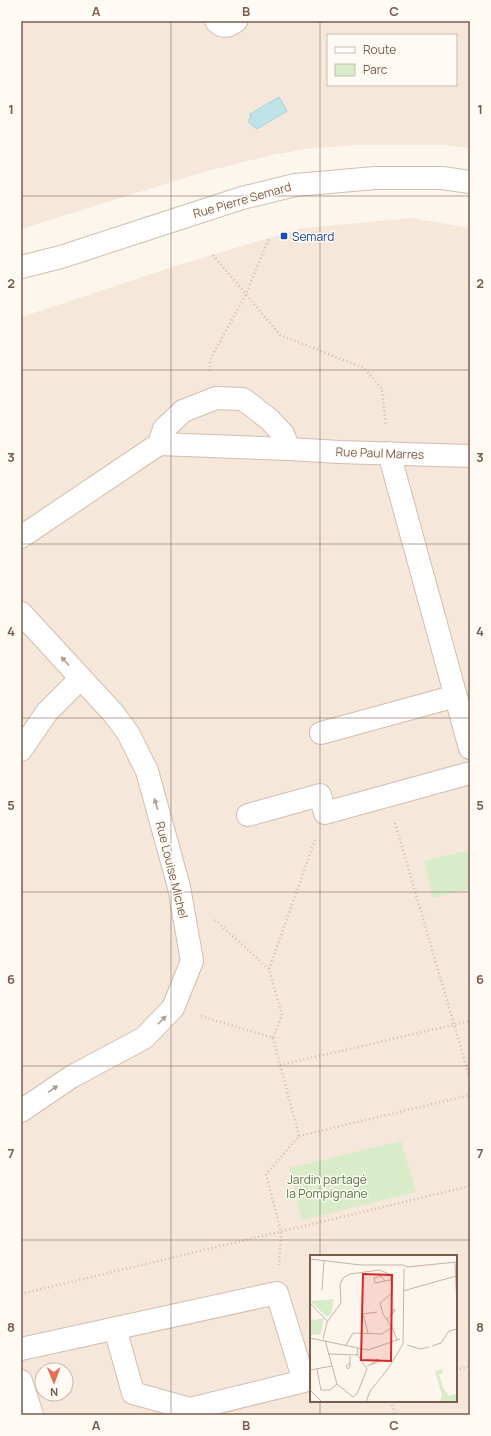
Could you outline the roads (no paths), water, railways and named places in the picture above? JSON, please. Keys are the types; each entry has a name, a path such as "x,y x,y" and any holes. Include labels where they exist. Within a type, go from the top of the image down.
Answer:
{"street":[{"path":"216,21 225,26 231,26 236,21"},
{"name":"Rue Pierre Semard","path":"21,267 61,257 242,198 295,185 375,178 442,178 470,182"},
{"path":"21,537 159,444 164,429 183,411 211,399 243,399 270,420 283,434 289,449"},
{"name":"Rue Paul Marres","path":"159,444 470,456"},
{"path":"389,453 470,748"},
{"name":"Rue Louise Michel","path":"21,613 114,714 128,733 147,772 151,786 179,887 192,961 173,1008 144,1038 70,1077 21,1111"},
{"path":"21,750 47,712 81,678"},
{"path":"321,733 456,696"},
{"path":"248,815 320,795 325,813 470,773"},
{"path":"21,1349 115,1328 277,1293 304,1381 190,1409 133,1393 115,1328"},
{"path":"21,1381 32,1415"}],"water":[{"path":"279,97 287,111 257,129 249,123 249,119 251,117 250,114"}],"place":[{"name":"Semard","path":"284,236"}],"park label":[{"name":"Jardin partagé la Pompignane","path":"327,1186"}]}
